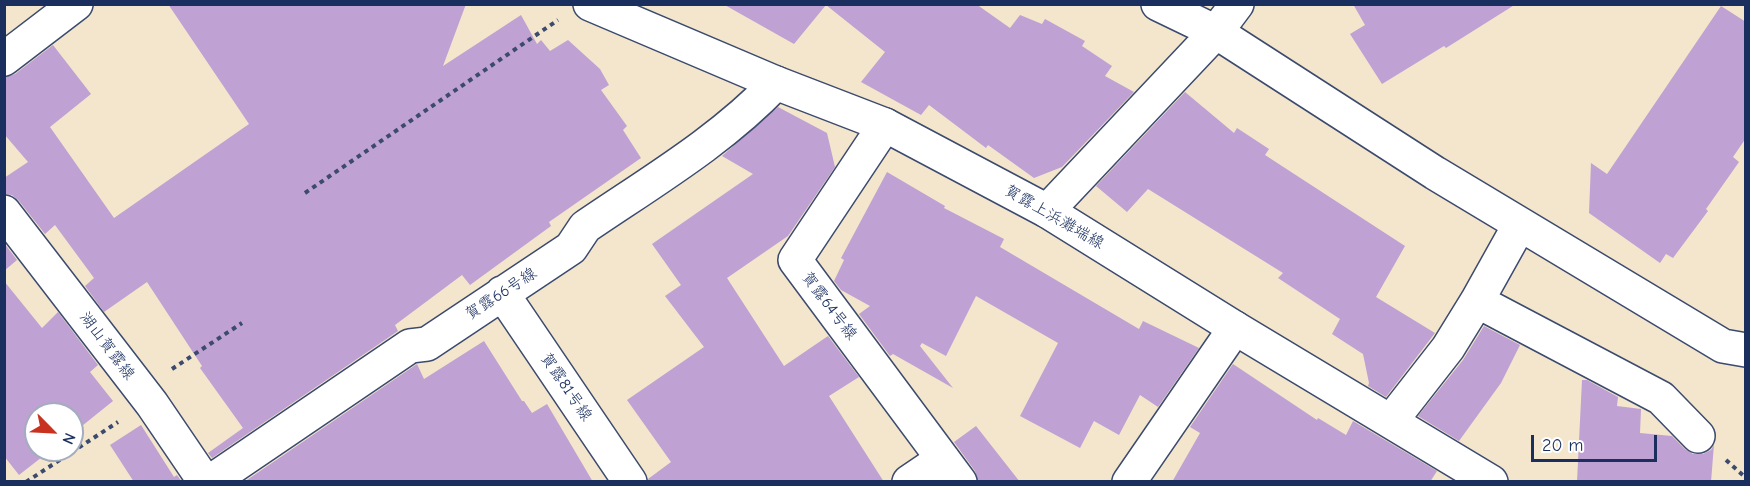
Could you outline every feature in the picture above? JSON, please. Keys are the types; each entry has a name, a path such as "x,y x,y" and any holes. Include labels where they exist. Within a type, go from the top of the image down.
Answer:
{"street":[{"path":"4,59 76,4"},
{"name":"賀露上浜灘端線","path":"590,4 776,83 885,125 1047,211 1481,479"},
{"path":"1158,4 1216,32 1435,173 1723,346 1746,350"},
{"path":"1047,211 1216,32 1237,4"},
{"name":"賀露66号線","path":"207,482 410,346 427,344 571,248 585,227 717,137 758,102 776,83"},
{"name":"賀露64号線","path":"885,125 795,260 951,470"},
{"name":"湖山賀露線","path":"4,212 145,396 207,482"},
{"path":"1390,422 1448,348 1520,224"},
{"name":"賀露81号線","path":"502,293 630,482"},
{"path":"1477,301 1661,398 1698,436"},
{"path":"1129,482 1235,328"},
{"path":"909,482 951,470"}],"path":[{"path":"306,193 561,18"},
{"path":"26,482 242,323"}],"building":[{"path":"168,4 466,4 443,66 521,15 537,44 541,40 550,51 568,40 600,69 609,85 601,90 627,126 623,130 641,158 549,222 551,226 470,285 462,275 395,325 398,331 212,458 208,453 243,428 200,368 202,366 147,282 104,312 85,286 94,278 55,225 45,234 19,201 12,195 4,194 4,178 28,162 4,134 4,77 15,74 53,45 91,94 50,127 114,218 249,124"},
{"path":"723,4 976,4 1010,28 1020,15 1042,24 1045,19 1085,41 1082,46 1112,66 1105,76 1134,92 1062,167 1034,178 988,145 986,148 929,105 921,115 861,82 885,52 826,5 794,44"},
{"path":"1353,4 1516,4 1446,48 1444,46 1382,84 1350,34 1365,25"},
{"path":"1721,6 1746,22 1746,138 1733,157 1739,162 1706,209 1708,211 1673,258 1666,254 1660,263 1589,213 1591,163 1607,174"},
{"path":"1185,92 1234,133 1237,128 1269,149 1265,155 1405,246 1376,297 1435,333 1386,397 1368,386 1363,354 1332,334 1340,319 1278,278 1283,273 1148,189 1127,212 1096,186"},
{"path":"778,107 827,133 835,167 788,236 727,278 784,366 828,336 859,377 829,396 884,482 649,482 648,479 671,462 627,400 704,347 665,296 681,285 652,244 753,174 722,156"},
{"path":"887,172 945,206 944,208 1004,239 1000,247 1139,329 1143,321 1199,348 1158,407 1140,395 1119,435 1094,421 1080,448 1020,416 1058,343 976,296 946,356 922,343 920,346 953,388 893,354 890,356 859,314 870,306 841,290 834,281 844,260 841,258"},
{"path":"4,243 17,260 4,271"},
{"path":"4,281 42,328 58,312 98,365 90,372 113,401 84,424 84,402 24,402 24,462 36,462 19,475 4,456"},
{"path":"1484,326 1520,345 1501,383 1459,441 1418,416 1463,360"},
{"path":"484,341 532,413 547,404 593,482 244,482 417,364 424,379"},
{"path":"1233,364 1317,420 1318,418 1346,435 1353,421 1437,471 1430,482 1172,482 1200,433 1190,427"},
{"path":"1582,380 1587,380 1618,397 1617,406 1641,409 1640,433 1672,436 1693,454 1703,454 1711,450 1714,444 1711,482 1577,482"},
{"path":"141,425 174,477 177,475 182,482 134,482 110,445"},
{"path":"976,426 1020,482 978,482 975,471 954,442"}]}
